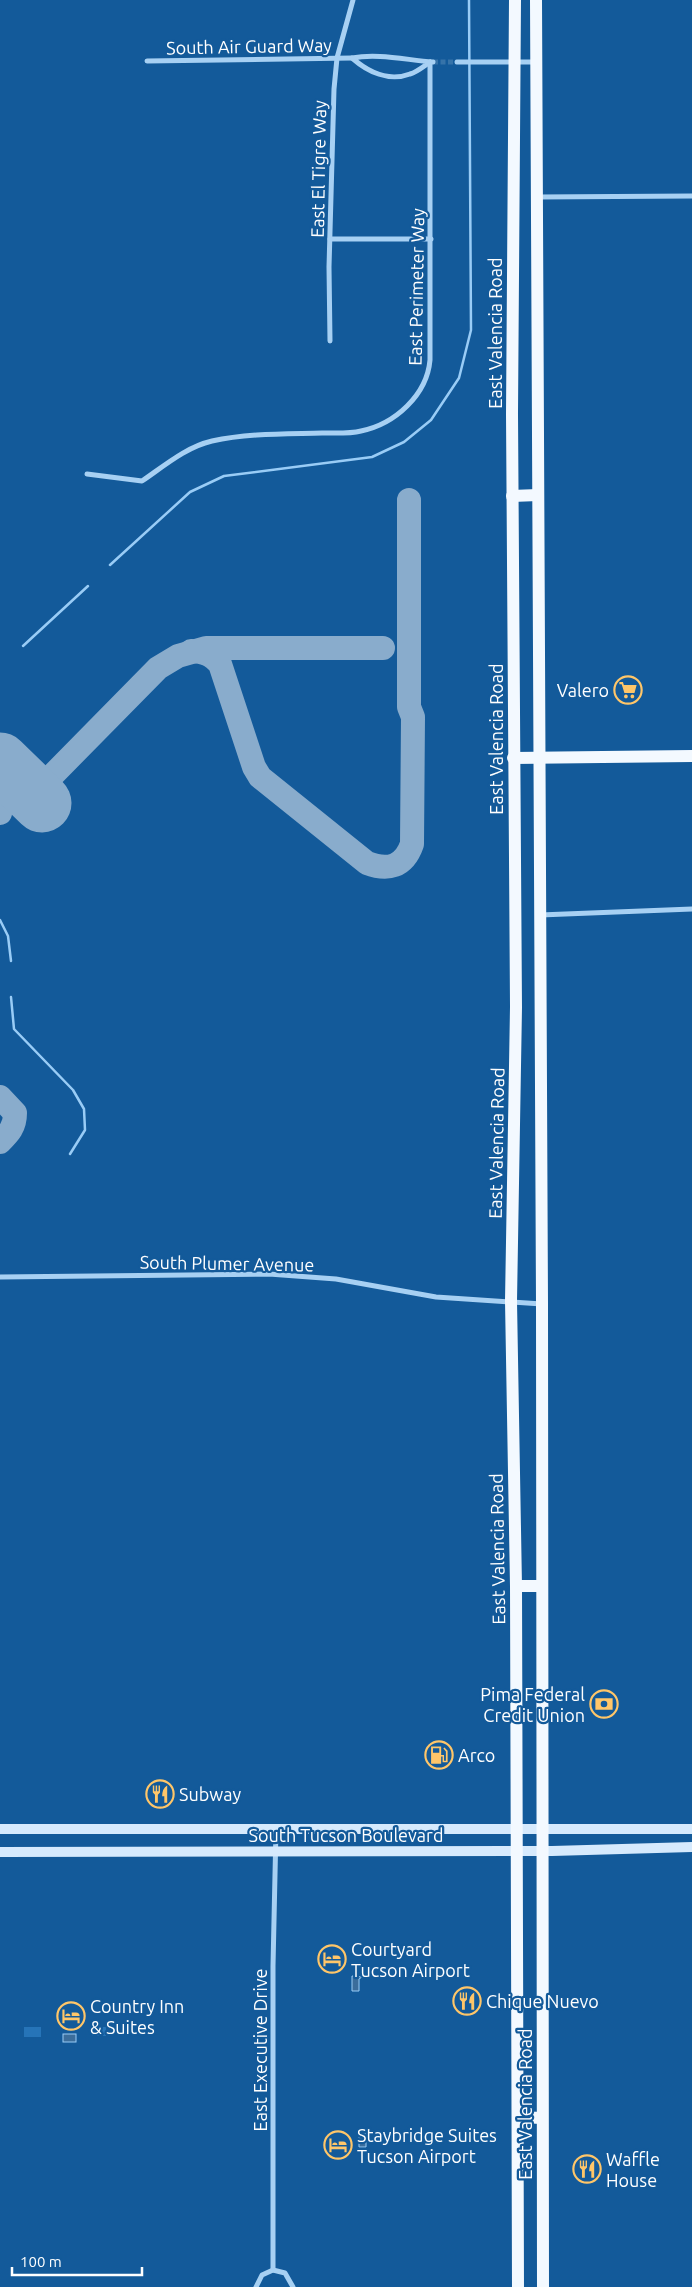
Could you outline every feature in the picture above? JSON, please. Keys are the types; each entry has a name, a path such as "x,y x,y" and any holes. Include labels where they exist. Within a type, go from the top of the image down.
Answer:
{"main road":[{"name":"East Valencia Road","path":"515,0 512,496 516,1007 511,1301 516,1586 518,2287"},
{"name":"East Valencia Road","path":"536,0 542,1304 543,2287"},
{"path":"512,496 538,495"},
{"path":"513,758 692,756"},
{"path":"516,1586 542,1586"},
{"name":"South Tucson Boulevard","path":"0,1829 692,1829"},
{"name":"South Tucson Boulevard","path":"0,1852 276,1852 692,1847"},
{"path":"518,2117 542,2118"}],"street":[{"name":"East El Tigre Way","path":"330,341 330,239 334,89 337,58 353,0"},
{"name":"South Air Guard Way","path":"147,61 352,58 369,55 431,62"},
{"name":"South Air Guard Way","path":"352,58 367,71 386,76 410,75 431,62"},
{"name":"East Perimeter Way","path":"87,474 142,480 179,455 210,441 274,434 360,432 380,425 394,417 411,402 424,385 429,374 431,62"},
{"path":"456,62 536,62"},
{"path":"537,197 692,196"},
{"path":"330,239 431,239"},
{"path":"540,915 692,909"},
{"name":"South Plumer Avenue","path":"0,1277 269,1274 336,1279 436,1297 542,1304"},
{"name":"East Executive Drive","path":"273,2270 273,1966 276,1829"},
{"path":"256,2287 262,2275 273,2270 285,2273 293,2287"}],"shaded area":[{"path":"352,1976 362,1977 359,1979 359,1991 352,1991"},
{"path":"24,2027 41,2027 41,2037 24,2037"},
{"path":"92,2027 106,2027 106,2036 92,2036"},
{"path":"63,2034 76,2034 76,2042 63,2042"},
{"path":"366,2133 366,2147 359,2147 359,2134"}],"waterway":[{"path":"110,565 190,492 224,476 372,457 404,442 431,420 459,378 471,330 469,0"},
{"path":"23,646 88,586"},
{"path":"0,920 8,936 11,961"},
{"path":"11,997 14,1029 73,1090 84,1109 85,1130 70,1154"}],"taxiway":[{"path":"191,651 207,654 220,664 254,767 260,777 367,863 388,867 400,862 405,858 412,844 413,717 409,707 409,500"},
{"path":"33,795 158,668 178,656 206,648 383,648"},
{"path":"0,772 3,801 0,813"},
{"path":"0,1097 15,1113 11,1129 0,1142"}],"runway":[{"path":"0,762 42,803"}],"tunnel":[{"path":"433,62 457,62"}],"place":[{"name":"Valero","path":"628,690"},
{"name":"Pima Federal Credit Union","path":"604,1704"},
{"name":"Arco","path":"439,1755"},
{"name":"Subway","path":"160,1794"},
{"name":"Courtyard Tucson Airport","path":"332,1959"},
{"name":"Chique Nuevo","path":"467,2001"},
{"name":"Country Inn & Suites","path":"71,2016"},
{"name":"Staybridge Suites Tucson Airport","path":"338,2145"},
{"name":"Waffle House","path":"587,2169"}]}
